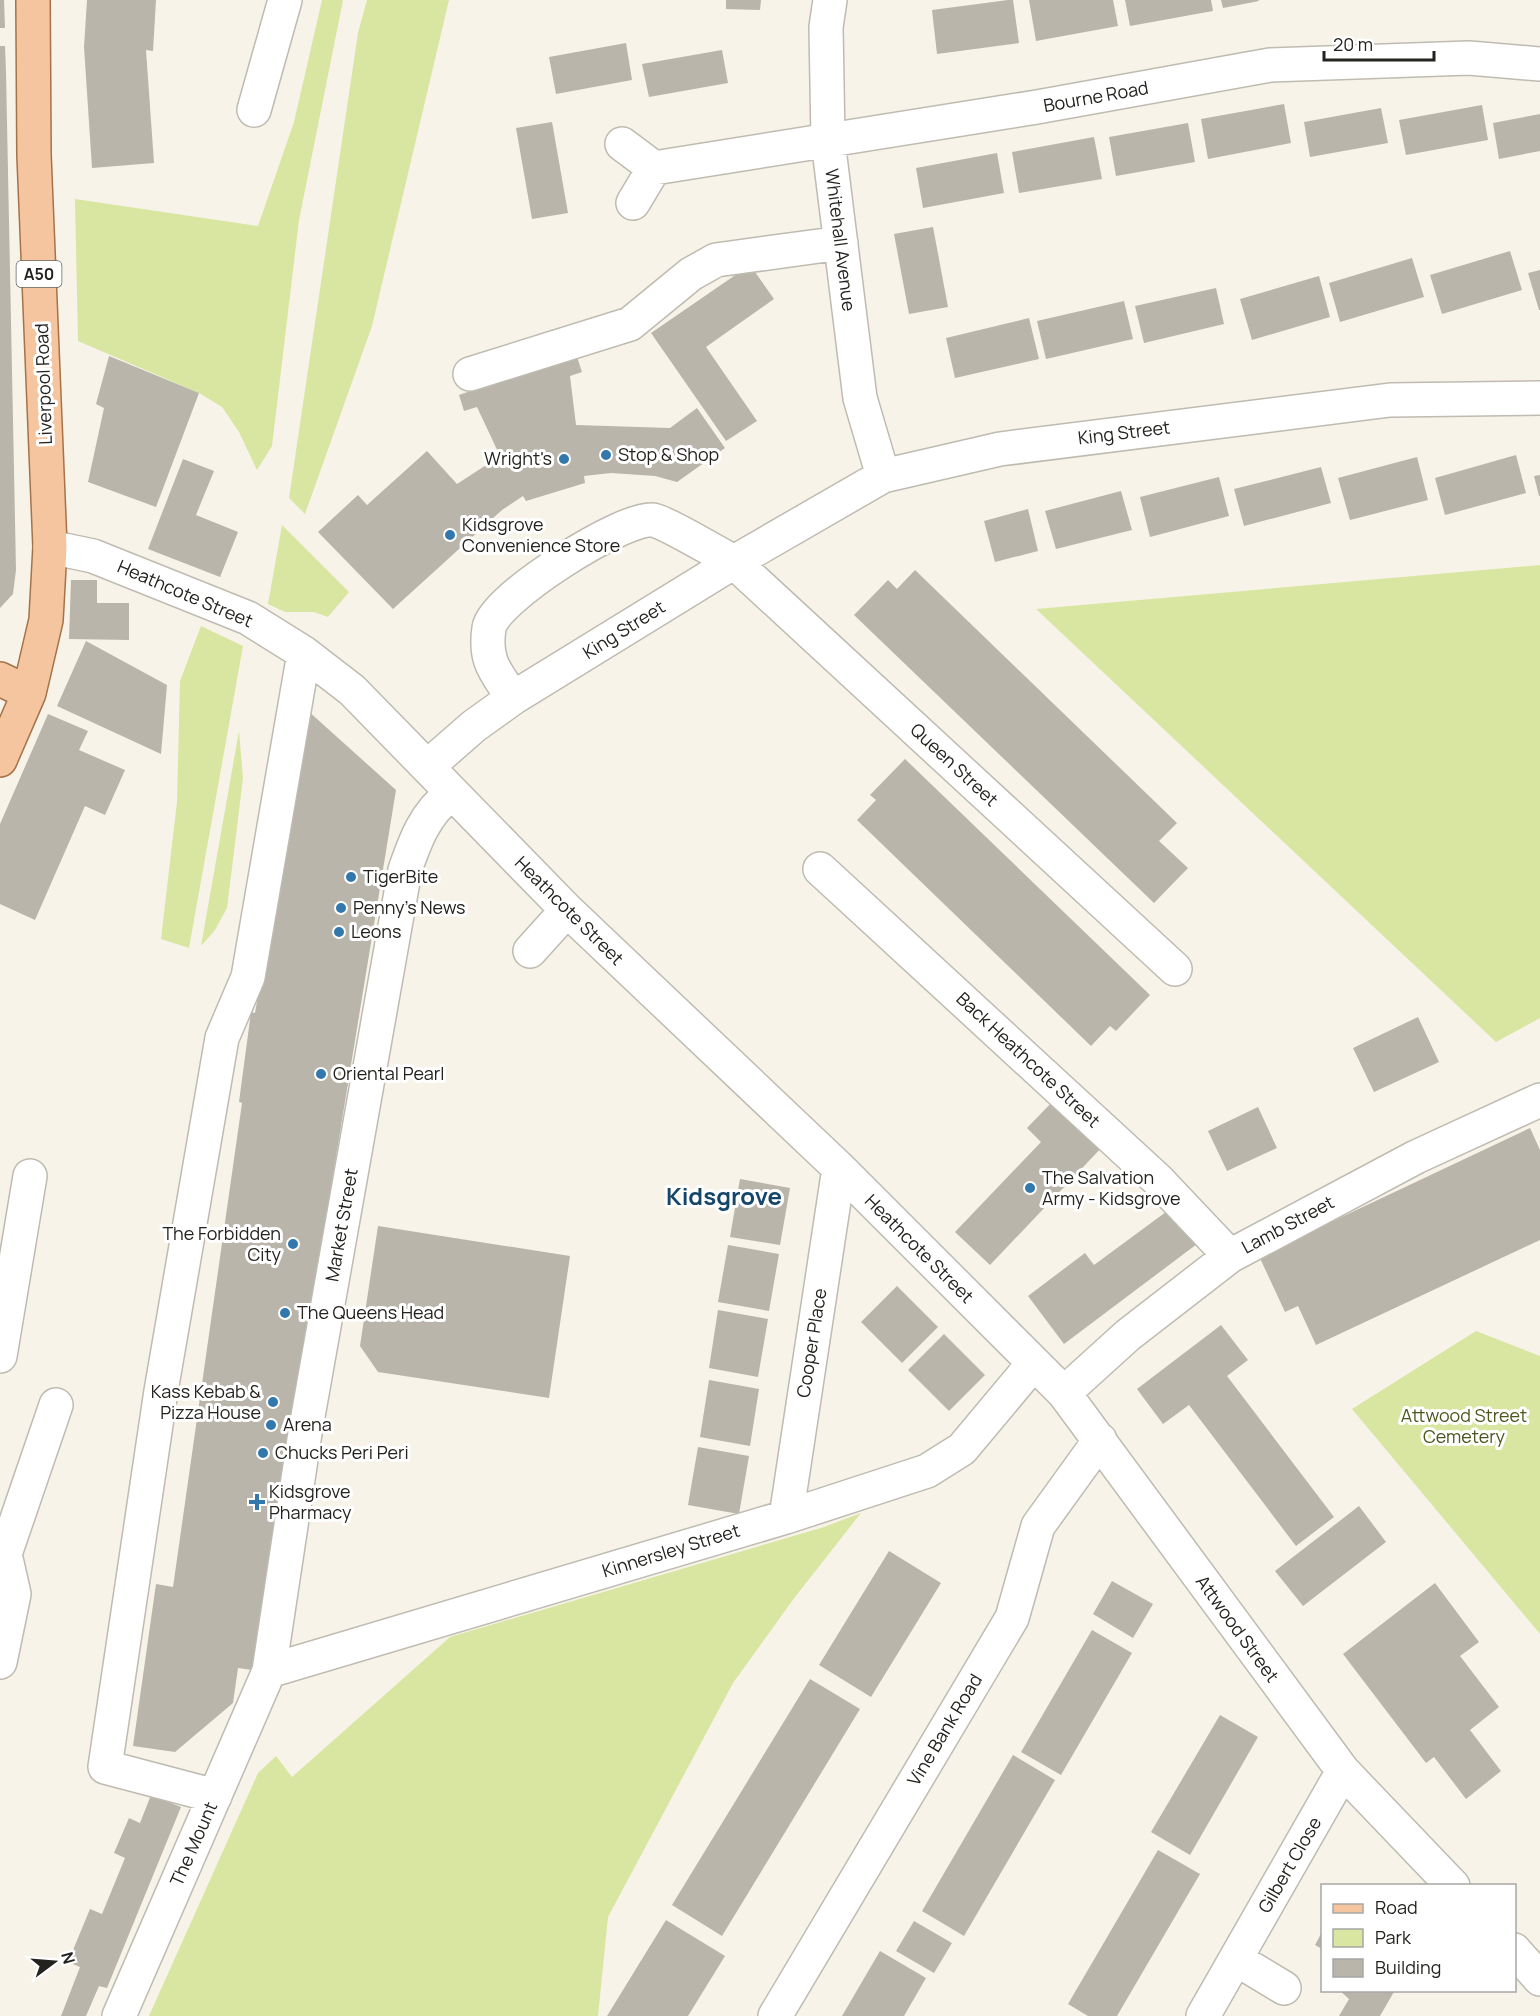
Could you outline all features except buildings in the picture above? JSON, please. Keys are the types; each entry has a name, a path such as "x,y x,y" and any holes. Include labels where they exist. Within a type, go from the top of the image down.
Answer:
{"main road":[{"name":"Liverpool Road","path":"0,760 14,686 46,620 50,547 34,155 33,0"}],"street":[{"path":"254,110 285,0"},
{"name":"Whitehall Avenue","path":"830,0 826,27 828,141 860,398 883,476"},
{"name":"Bourne Road","path":"654,168 1037,107 1270,65 1469,58 1540,64"},
{"path":"622,144 654,168 633,203"},
{"path":"470,374 630,324 691,273 716,260 840,243"},
{"name":"King Street","path":"427,767 474,726 513,698 734,562 883,476 1000,449 1378,402 1540,398"},
{"path":"513,698 488,660 489,625 519,590 573,555 625,525 653,520 734,562"},
{"name":"Heathcote Street","path":"50,547 93,556 248,618 304,652 352,690 451,794 567,910 839,1168 1033,1364"},
{"name":"Queen Street","path":"734,562 1174,969"},
{"path":"215,1796 105,1767 161,1391 222,1038 248,977 304,652"},
{"name":"Market Street","path":"269,1671 305,1433 405,870 425,822 438,803 451,794"},
{"name":"Back Heathcote Street","path":"820,868 1159,1181 1230,1256"},
{"path":"530,951 567,910"},
{"name":"Lamb Street","path":"1064,1393 1128,1335 1230,1256 1416,1157 1540,1100"},
{"name":"Cooper Place","path":"786,1517 839,1168"},
{"path":"0,1356 30,1176"},
{"name":"Kinnersley Street","path":"269,1671 786,1517 927,1471 963,1449 1033,1364"},
{"name":"Attwood Street","path":"1033,1364 1064,1393 1100,1440 1343,1771 1451,1884"},
{"path":"0,1662 14,1594 3,1552 56,1405"},
{"name":"Vine Bank Road","path":"775,2016 1012,1618 1038,1526 1100,1440"},
{"name":"The Mount","path":"119,2016 269,1671"},
{"name":"Gilbert Close","path":"1203,2016 1343,1771"},
{"path":"1516,1951 1540,1979"},
{"path":"1236,1959 1284,1988"}],"green space":[{"path":"322,0 343,0 299,220 272,446 257,470 239,432 222,407 199,393 78,341 75,199 258,226 294,122"},
{"path":"367,0 449,0 372,326 305,514 289,498 358,33"},
{"path":"282,525 349,592 328,617 314,612 285,612 268,604"},
{"path":"1540,565 1540,1018 1496,1042 1036,609"},
{"path":"201,626 243,646 189,948 161,939 177,802 180,681"},
{"path":"239,731 243,778 227,908 215,930 201,946"},
{"name":"Attwood Street Cemetery","path":"1476,1331 1540,1356 1540,1634 1352,1409"},
{"path":"861,1513 795,1597 733,1683 608,1917 598,2016 149,2016 258,1773 276,1756 292,1777 450,1637 824,1527"}],"place":[{"name":"Stop & Shop","path":"606,455"},
{"name":"Wright's","path":"564,459"},
{"name":"Kidsgrove Convenience Store","path":"450,535"},
{"name":"TigerBite","path":"351,877"},
{"name":"Penny's News","path":"341,908"},
{"name":"Leons","path":"339,932"},
{"name":"Oriental Pearl","path":"321,1074"},
{"name":"The Salvation Army - Kidsgrove","path":"1030,1188"},
{"name":"The Forbidden City","path":"293,1244"},
{"name":"The Queens Head","path":"285,1313"},
{"name":"Kass Kebab & Pizza House","path":"273,1402"},
{"name":"Arena","path":"271,1425"},
{"name":"Chucks Peri Peri","path":"263,1453"},
{"name":"Kidsgrove Pharmacy","path":"257,1502"}],"district":[{"name":"Kidsgrove","path":"724,1197"}]}
